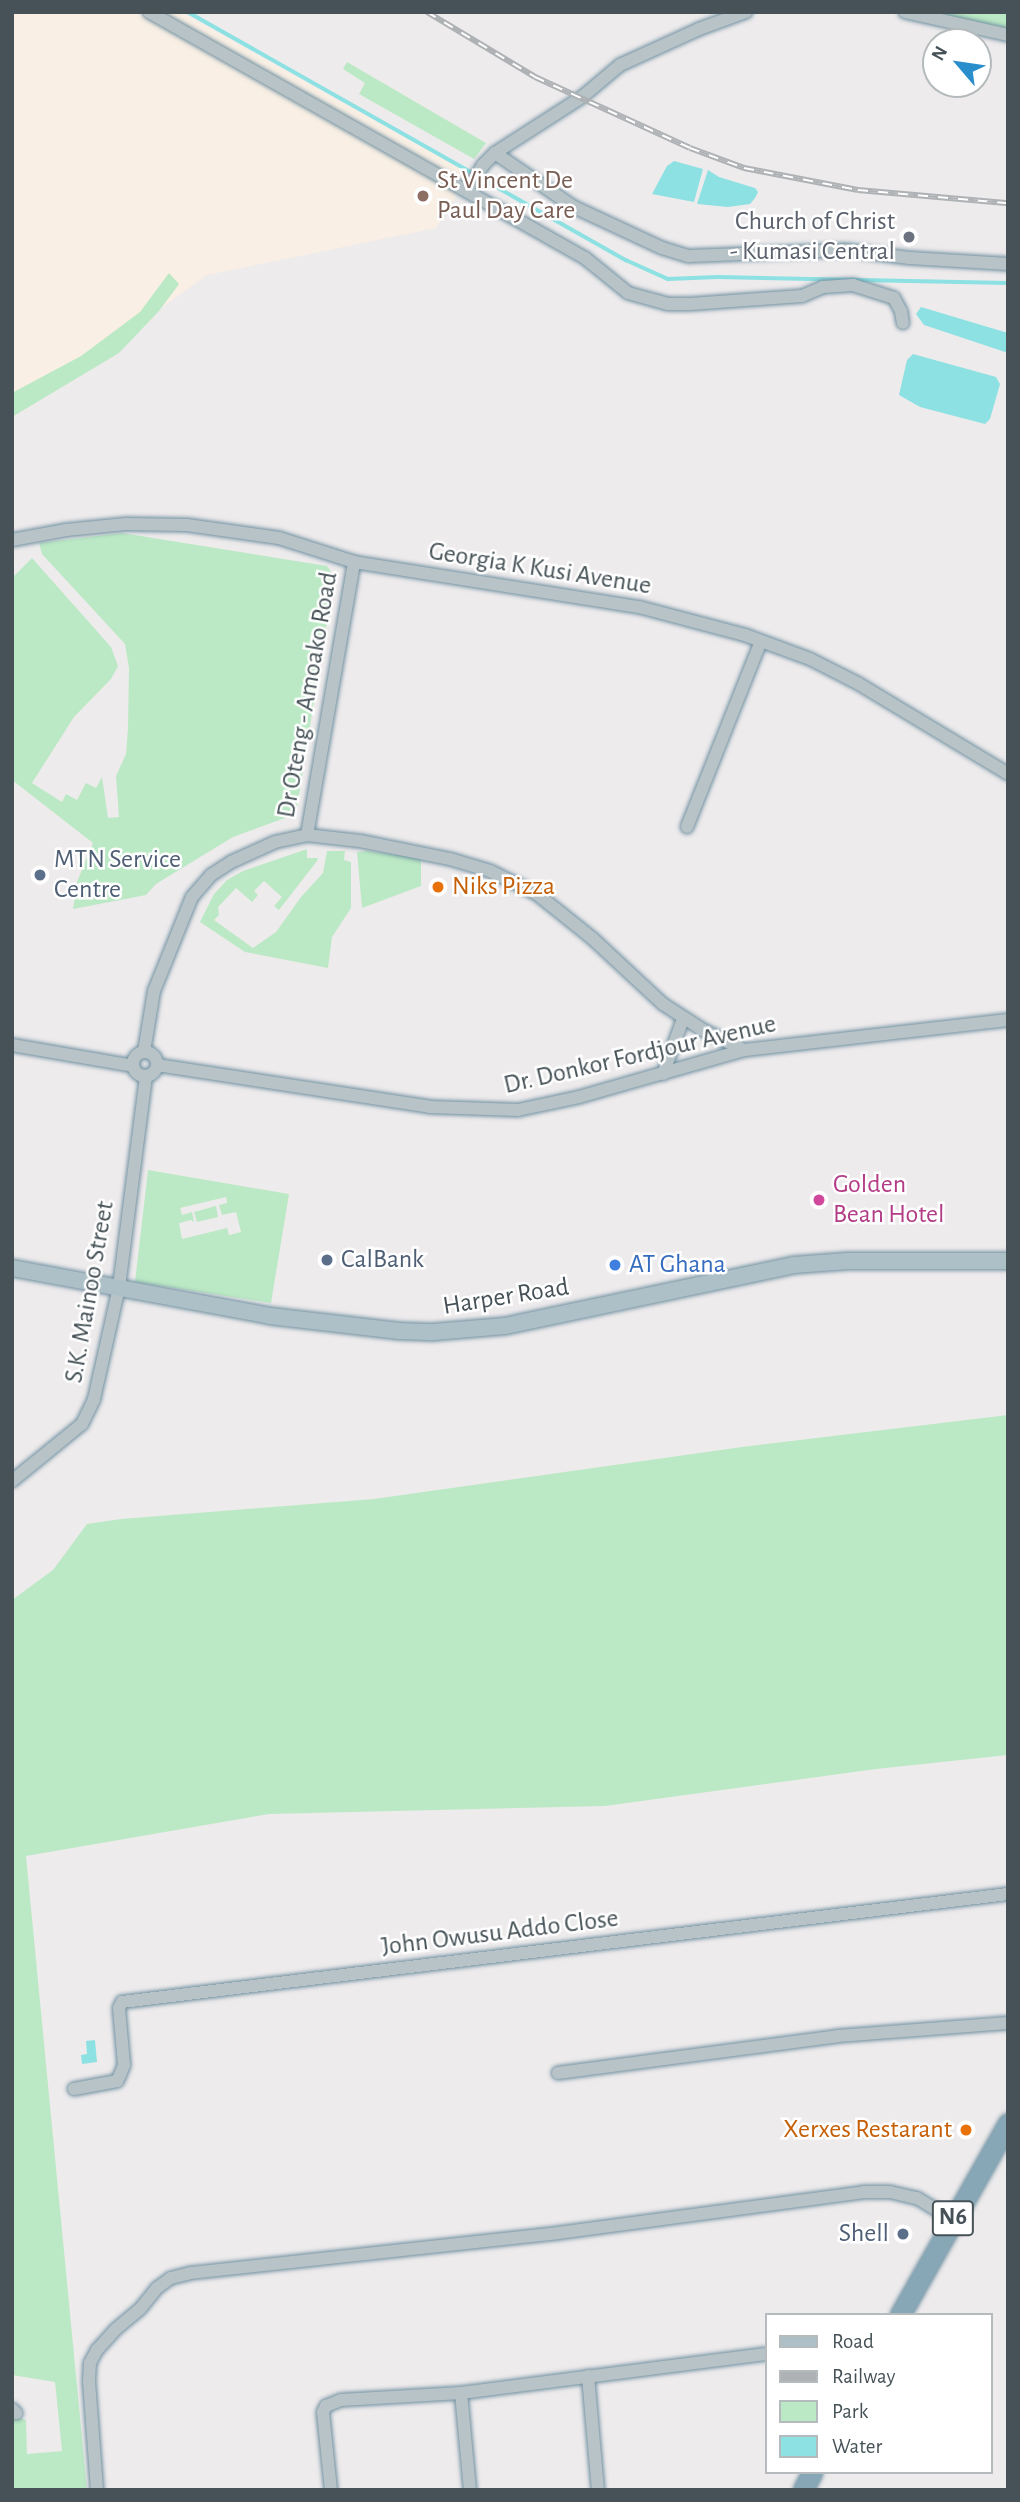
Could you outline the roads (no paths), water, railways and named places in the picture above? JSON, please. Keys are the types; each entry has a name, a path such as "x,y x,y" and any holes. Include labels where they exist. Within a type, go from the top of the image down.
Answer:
{"highway":[{"name":"N6","path":"901,2313 1008,2123"},
{"path":"803,2490 811,2474"}],"main road":[{"name":"Harper Road","path":"12,1268 270,1316 399,1331 434,1332 505,1326 794,1265 848,1261 1008,1261"}],"street":[{"path":"149,12 469,186 585,258 615,285 642,298 668,304 690,304 802,296 823,287 853,285 894,298 903,323"},
{"path":"469,186 483,164 495,153 582,97 620,65 699,29 746,12"},
{"path":"905,12 1008,35"},
{"path":"495,153 574,207 630,234 689,256 845,250 909,258 1008,264"},
{"name":"Georgia K Kusi Avenue","path":"12,540 126,524 187,525 279,538 354,562 580,595 639,607 761,641 810,659 859,684 1008,774"},
{"name":"Dr Oteng - Amoako Road","path":"307,835 354,562"},
{"path":"687,827 761,641"},
{"path":"144,1052 154,991 192,897 211,875 231,862 275,842 307,835 359,841 450,859 490,871 537,894 683,1018 744,1050"},
{"path":"663,1074 683,1018"},
{"name":"Dr. Donkor Fordjour Avenue","path":"157,1065 418,1105 491,1111 518,1110 579,1097 744,1050 1008,1020"},
{"path":"12,1045 133,1066"},
{"path":"144,1052 156,1057 157,1065 152,1074 146,1076 138,1074 133,1066 135,1057 144,1052"},
{"name":"S.K. Mainoo Street","path":"12,1481 61,1444 87,1416 119,1287 146,1076"},
{"name":"John Owusu Addo Close","path":"74,2089 117,2081 124,2066 119,2007 122,2002 1008,1895"},
{"path":"558,2073 838,2036 1008,2023"},
{"path":"97,2490 90,2363 97,2350 157,2288 172,2278 191,2273 558,2233 864,2192 890,2192 917,2198 953,2220"},
{"path":"331,2490 323,2423 326,2406 341,2400 461,2393 764,2354"},
{"path":"588,2376 598,2490"},
{"path":"461,2393 470,2490"}],"water":[{"path":"674,161 703,169 694,202 652,194 667,166"},
{"path":"708,170 719,177 755,188 758,192 755,198 750,204 728,207 697,204"},
{"path":"921,307 1008,333 1008,353 924,325 916,314"},
{"path":"913,354 996,377 1000,384 990,419 985,424 920,407 899,395 907,360"},
{"path":"95,2040 97,2062 82,2064 81,2055 87,2054 86,2041"}],"waterway":[{"path":"188,12 473,173"},
{"path":"479,177 626,260 668,279 717,277 1008,283"}],"railway":[{"path":"427,12 535,77 690,148 744,168 858,190 1008,203"}],"place":[{"name":"St Vincent De Paul Day Care","path":"423,196"},
{"name":"Church of Christ - Kumasi Central","path":"909,237"},
{"name":"MTN Service Centre","path":"40,875"},
{"name":"Niks Pizza","path":"438,887"},
{"name":"Golden Bean Hotel","path":"819,1200"},
{"name":"CalBank","path":"327,1260"},
{"name":"AT Ghana","path":"615,1265"},
{"name":"Xerxes Restarant","path":"966,2130"},
{"name":"Shell","path":"903,2234"}]}
